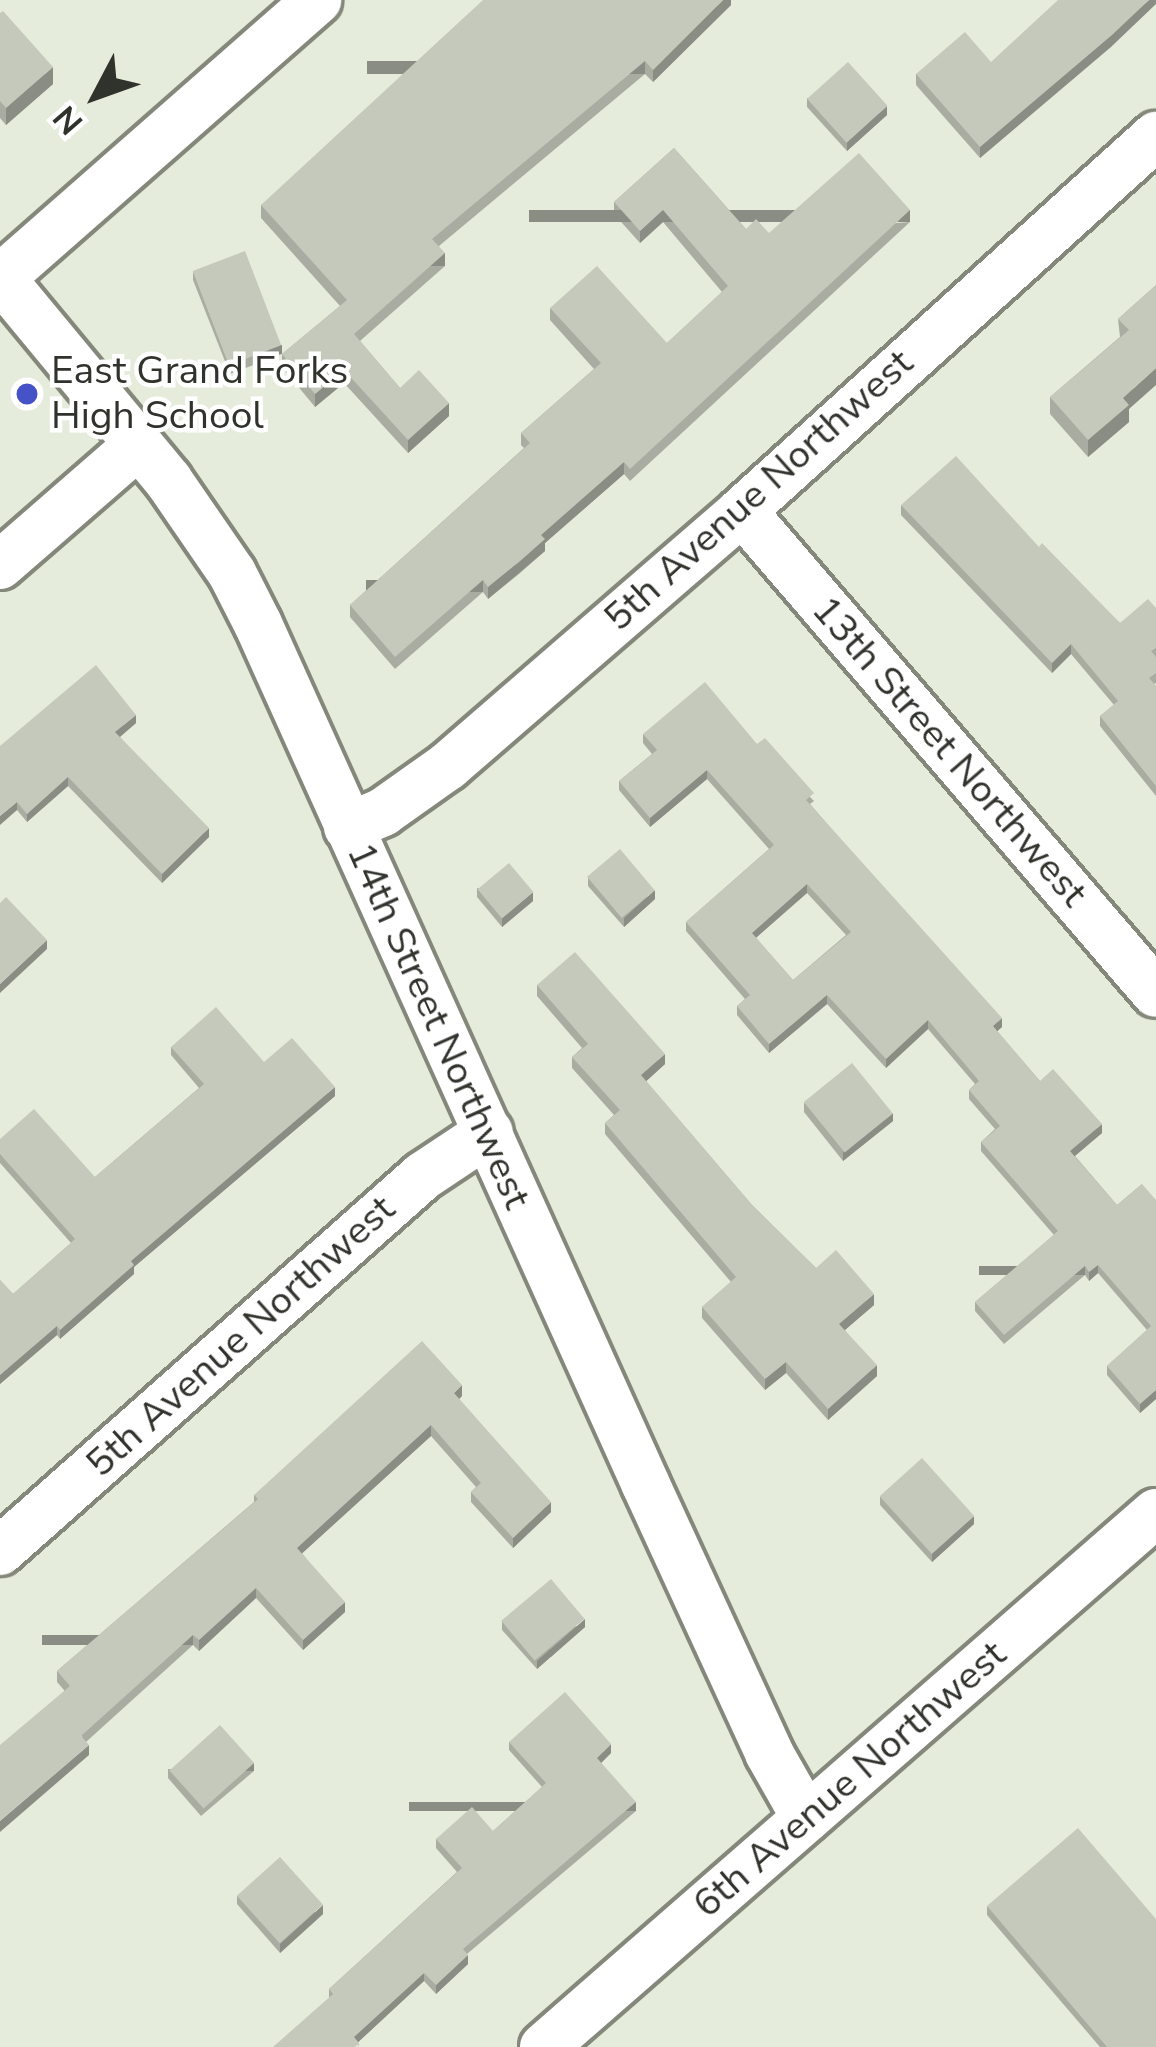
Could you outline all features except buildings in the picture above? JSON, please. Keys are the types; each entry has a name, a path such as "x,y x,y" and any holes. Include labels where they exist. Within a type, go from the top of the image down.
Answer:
{"street":[{"path":"0,278 317,0"},
{"name":"5th Avenue Northwest","path":"348,826 382,812 448,766 742,511 1156,136"},
{"name":"14th Street Northwest","path":"0,278 138,445 232,573 760,1732 806,1818"},
{"path":"0,565 138,445"},
{"name":"13th Street Northwest","path":"742,511 1156,993"},
{"name":"5th Avenue Northwest","path":"0,1551 423,1176 489,1132"},
{"name":"6th Avenue Northwest","path":"544,2047 1156,1513"}],"place":[{"name":"East Grand Forks High School","path":"27,394"}]}
